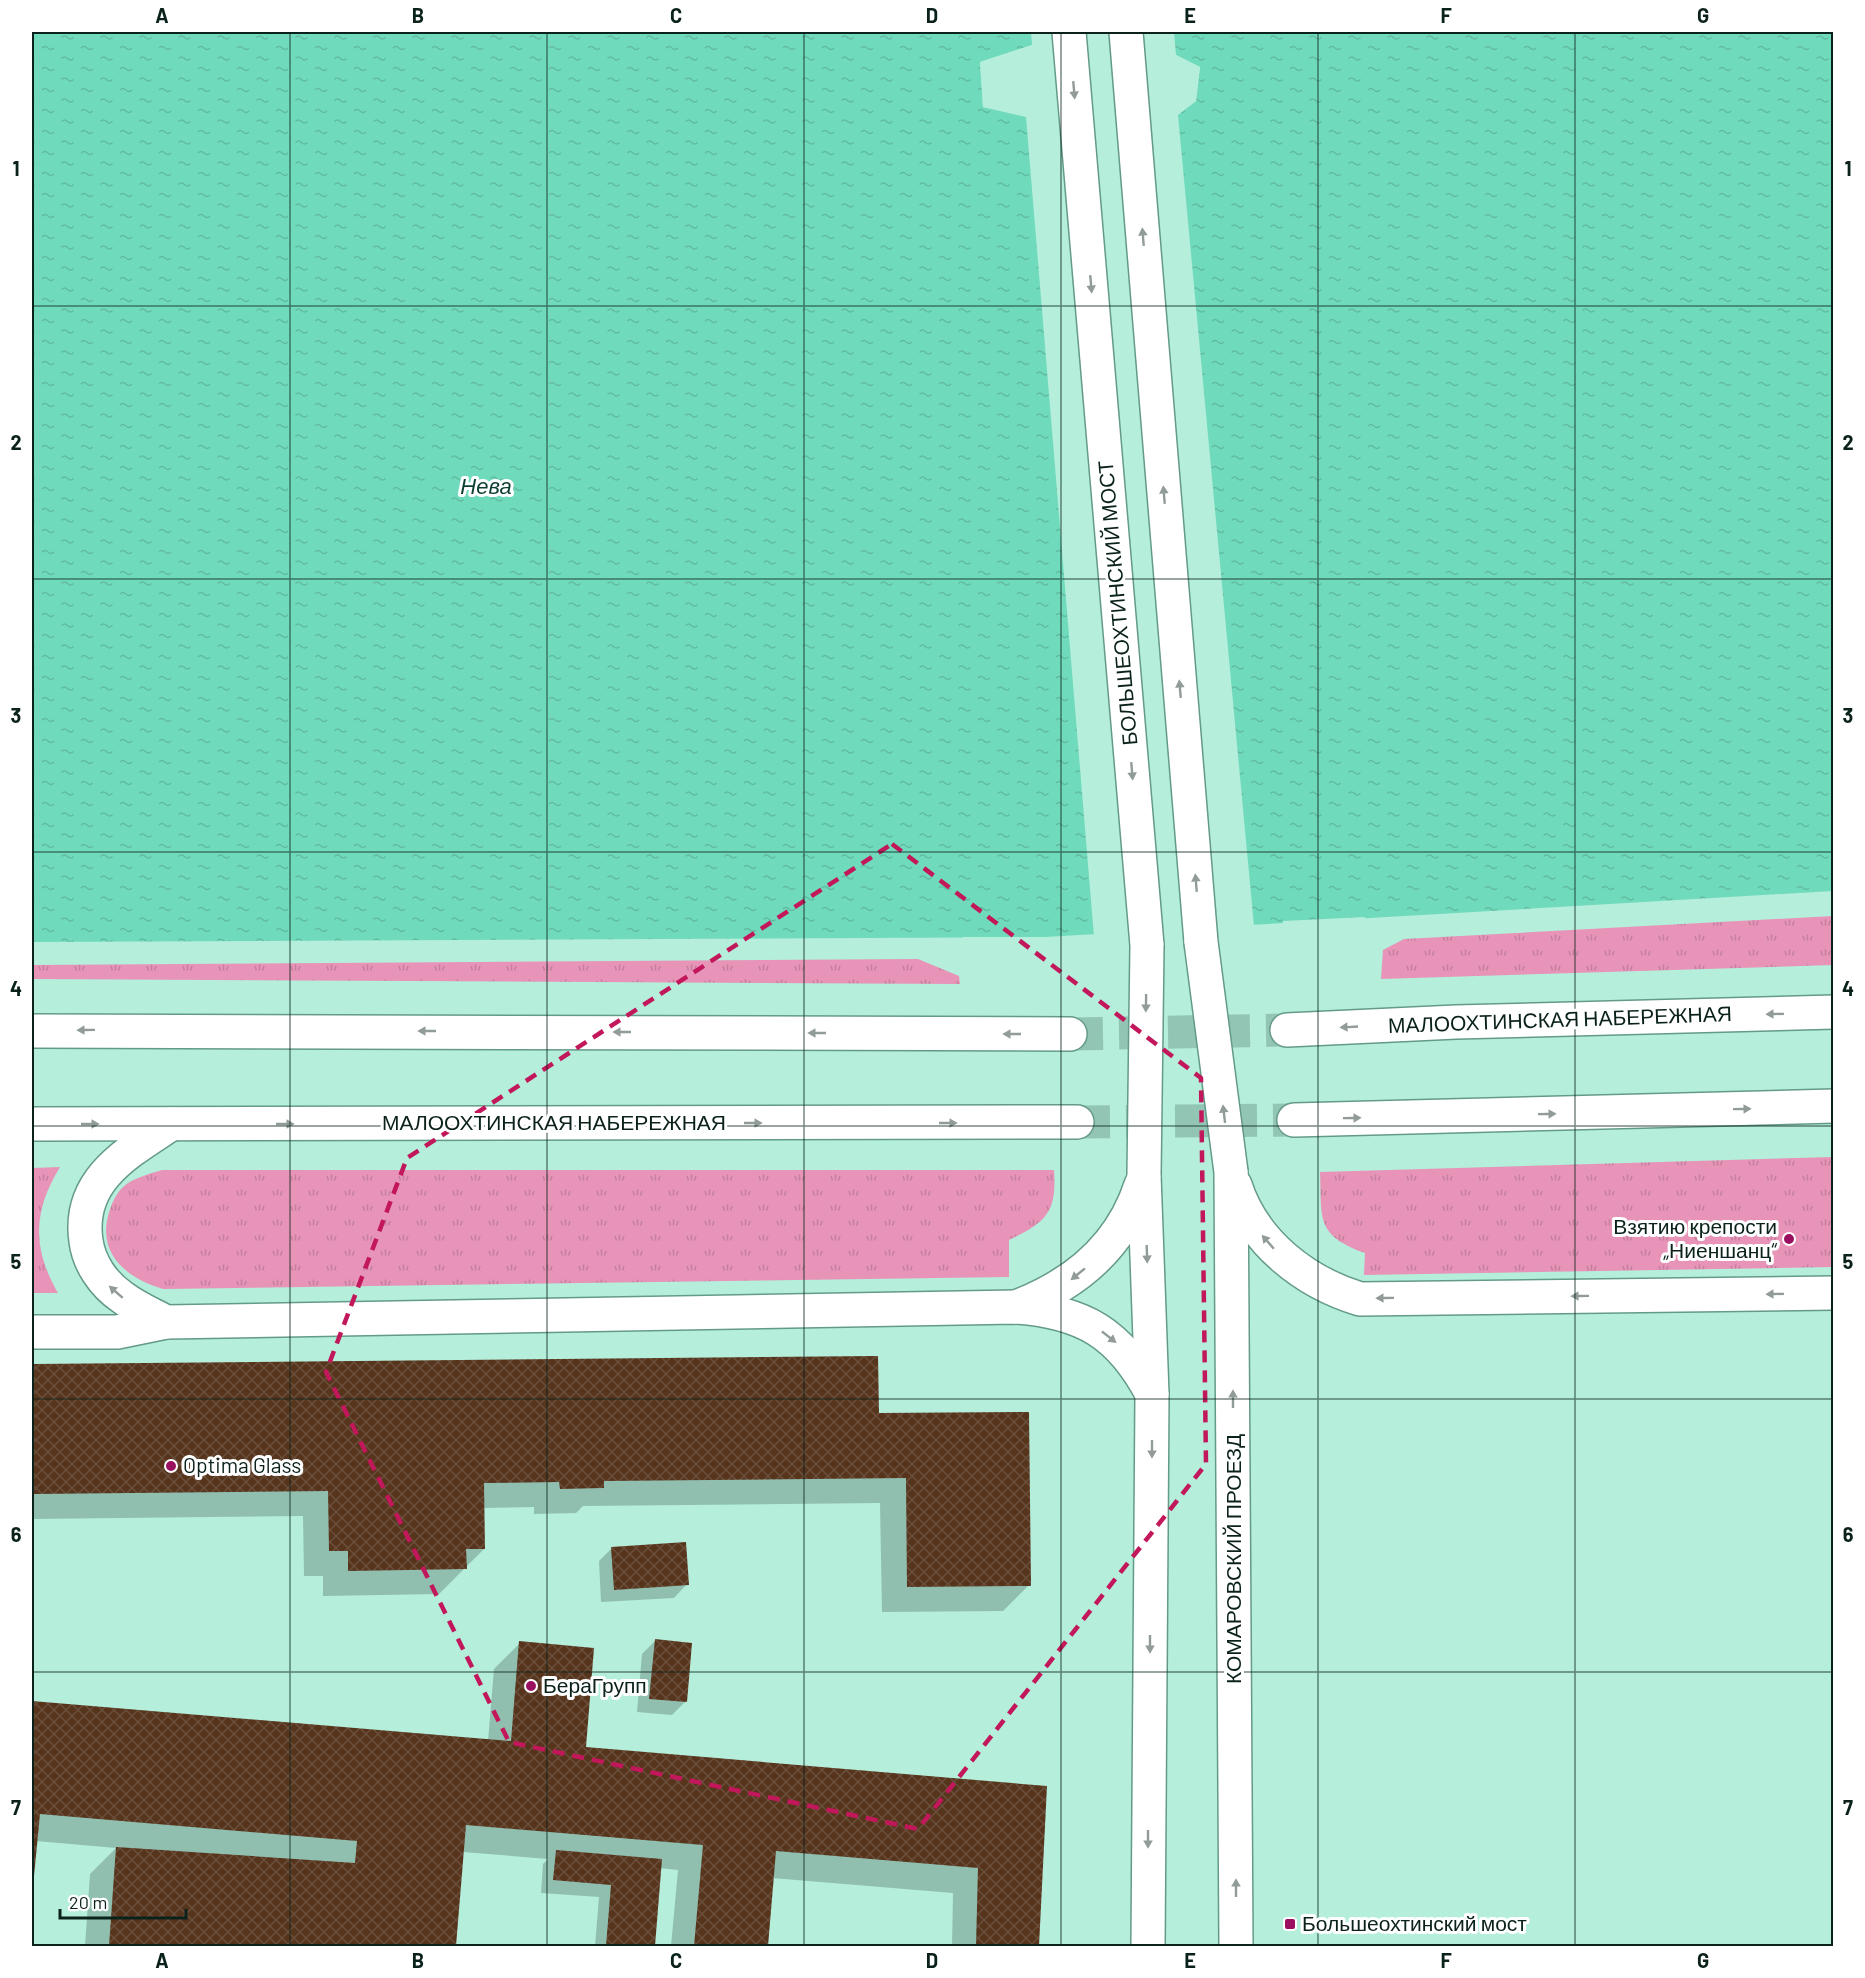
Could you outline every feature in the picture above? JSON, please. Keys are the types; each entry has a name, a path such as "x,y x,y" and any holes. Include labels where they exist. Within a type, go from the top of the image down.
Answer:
{"main road":[{"name":"БОЛЬШЕОХТИНСКИЙ МОСТ","path":"1069,32 1147,945 1144,1174"},
{"path":"1126,32 1201,942 1231,1172 1248,1214 1276,1251 1313,1279 1337,1292 1360,1299 1833,1293"},
{"name":"МАЛООХТИНСКАЯ НАБЕРЕЖНАЯ","path":"1287,1030 1456,1022 1833,1012"},
{"path":"32,1031 1070,1034"},
{"path":"1294,1120 1833,1107"},
{"name":"МАЛООХТИНСКАЯ НАБЕРЕЖНАЯ","path":"32,1124 1077,1122"},
{"path":"166,1322 121,1297 100,1277 87,1252 83,1223 90,1197 106,1172 127,1152 171,1124"},
{"name":"КОМАРОВСКИЙ ПРОЕЗД","path":"1231,1172 1236,1947"},
{"path":"1016,1307 1053,1291 1090,1265 1109,1245 1124,1223 1136,1200 1144,1174"},
{"path":"1144,1174 1152,1394 1148,1947"},
{"path":"32,1332 117,1332 166,1322 1016,1307 1044,1309 1071,1315 1097,1328 1120,1346 1138,1368 1152,1394"}],"highlighted area":[{"path":"892,844 1201,1078 1206,1464 918,1829 509,1742 326,1372 407,1158"}],"green space":[{"path":"1833,916 1833,965 1381,979 1383,950 1404,939"},
{"path":"918,959 959,976 960,984 32,979 32,965"},
{"path":"1833,1157 1833,1267 1364,1275 1365,1253 1337,1239 1329,1232 1322,1214 1320,1172"},
{"path":"60,1167 45,1199 39,1230 44,1261 58,1293 32,1293 32,1168"},
{"path":"162,1170 1054,1170 1054,1185 1051,1206 1046,1214 1032,1228 1009,1240 1009,1277 163,1289 139,1279 119,1264 112,1254 106,1230 112,1204 123,1187 136,1179"}],"water":[{"name":"Нева","path":"32,32 1833,32 1833,891 1045,937 32,942","holes":["1032,45 1176,55 1200,67 1196,101 1178,114 1026,116 983,107 980,62"]}],"pier":[{"path":"1031,32 1174,32 1176,55 1200,67 1196,101 1178,115 1254,926 1094,937 1026,117 983,107 980,62 1032,45","holes":["1032,48 1175,58 1197,69 1193,99 1177,111 1026,113 986,104 983,64"]},
{"path":"1365,917 1365,920 1283,924 1283,921"},
{"path":"963,937 1045,937 1045,940 963,940"}],"building":[{"path":"878,1356 879,1413 1029,1412 1031,1586 907,1587 906,1478 604,1481 604,1488 560,1489 559,1482 484,1483 485,1549 466,1549 467,1569 348,1571 348,1551 329,1551 328,1491 32,1494 32,1364"},
{"path":"686,1542 689,1585 614,1590 611,1547"},
{"path":"655,1639 692,1643 687,1702 649,1699"},
{"path":"519,1641 594,1648 586,1747 1047,1786 1039,1946 976,1946 978,1868 776,1851 768,1946 694,1946 703,1845 466,1825 456,1946 109,1946 116,1847 355,1863 357,1841 40,1814 32,1897 32,1701 511,1741"},
{"path":"556,1850 662,1859 655,1946 606,1946 611,1885 553,1880"}],"tunnel":[{"path":"1070,1034 1287,1030"},
{"path":"1077,1122 1294,1120"}],"place":[{"name":"Взятию крепости „Ниеншанц“","path":"1789,1239"},
{"name":"Optima Glass","path":"171,1466"},
{"name":"БераГрупп","path":"531,1686"},
{"name":"Большеохтинский мост","path":"1290,1924"}]}
